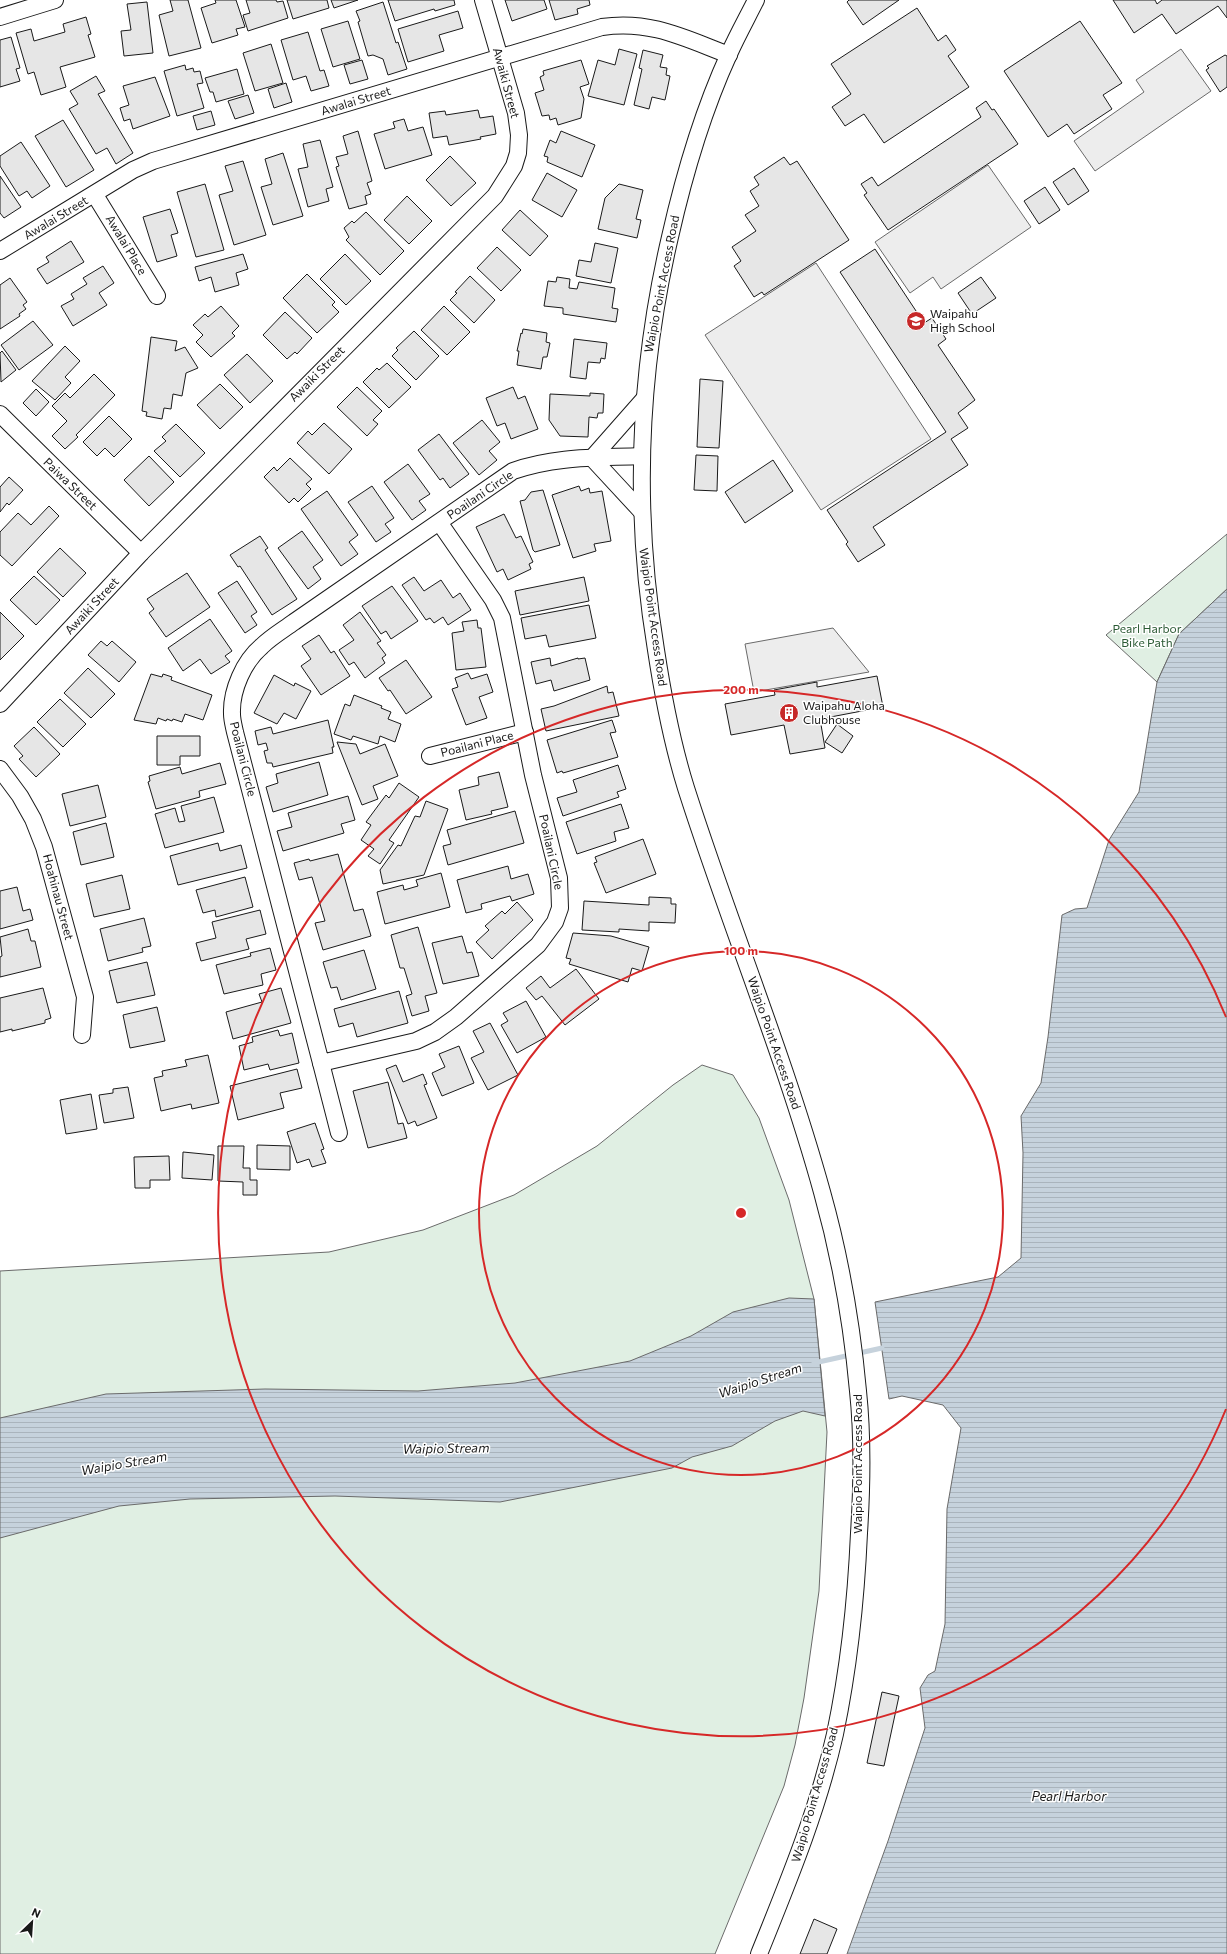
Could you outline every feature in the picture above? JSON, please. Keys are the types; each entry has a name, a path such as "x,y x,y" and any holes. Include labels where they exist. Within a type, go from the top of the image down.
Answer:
{"street":[{"path":"0,17 55,0"},
{"name":"Awaiki Street","path":"0,704 141,553 495,196 514,166 518,153 519,135 516,113 482,0"},
{"name":"Waipio Point Access Road","path":"756,0 729,55 699,130 678,200 651,332 644,399 641,456 642,512 652,627 665,703 685,783 792,1097 823,1195 843,1288 859,1396 861,1447 860,1510 857,1581 850,1648 834,1736 817,1799 796,1864 759,1954"},
{"name":"Awalai Street","path":"0,252 134,170 153,161 602,27 622,24 665,31 729,55"},
{"name":"Awalai Place","path":"95,195 157,296"},
{"path":"642,512 592,458 644,399"},
{"name":"Paiwa Street","path":"0,414 141,553"},
{"name":"Poailani Circle","path":"340,1132 235,732 232,714 238,682 248,660 261,646 513,471 536,463 562,459 641,456"},
{"name":"Poailani Circle","path":"321,1063 416,1041 435,1032 456,1017 538,945 555,922 560,908 559,878 533,775 502,618 493,600 439,522"},
{"name":"Poailani Place","path":"430,756 525,732"},
{"name":"Hoahinau Street","path":"0,768 33,819 44,847 85,997 82,1035"}],"green space":[{"name":"Pearl Harbor Bike Path","path":"1227,534 1227,589 1179,634 1157,682 1106,635"},
{"path":"702,1065 733,1075 759,1118 789,1200 814,1299 827,1432 819,1591 804,1698 795,1745 784,1786 715,1954 0,1954 0,1271 329,1252 423,1230 514,1195 597,1146 673,1085"}],"shaded area":[{"path":"1181,49 1211,91 1095,171 1074,141 1144,92 1136,80"},
{"path":"988,165 1031,227 941,289 933,277 910,293 875,242"},
{"path":"816,263 931,439 821,510 705,335"},
{"path":"833,628 869,672 754,692 745,644"}],"water":[{"name":"Pearl Harbor","path":"1227,589 1227,1954 847,1954 888,1841 925,1728 920,1688 928,1675 935,1671 945,1624 947,1509 961,1428 943,1405 902,1396 889,1399 875,1302 998,1277 1021,1258 1023,1153 1021,1116 1041,1083 1048,1037 1062,915 1075,909 1087,908 1109,840 1139,792 1157,682 1179,634"},
{"path":"789,1298 814,1299 825,1416 803,1411 775,1421 732,1446 692,1457 672,1468 500,1502 335,1496 190,1499 119,1506 0,1538 0,1418 106,1394 265,1389 418,1391 515,1383 630,1361 691,1336 733,1312"}],"building":[{"path":"170,0 188,0 201,48 169,56 159,15 173,11"},
{"path":"215,0 236,0 245,27 236,29 238,35 212,43 201,8 216,3"},
{"path":"246,0 283,1 288,18 248,31 243,15 250,13"},
{"path":"287,0 327,0 329,8 293,19"},
{"path":"331,0 358,0 334,8"},
{"path":"388,0 454,0 455,5 435,11 434,9 395,21"},
{"path":"505,0 544,0 547,9 512,21"},
{"path":"549,0 589,0 590,5 577,9 578,14 555,20"},
{"path":"849,0 899,0 863,25 847,2"},
{"path":"1113,0 1155,0 1157,4 1162,0 1227,0 1227,18 1218,6 1176,34 1162,14 1134,33"},
{"path":"147,2 153,53 124,56 121,31 131,30 127,4"},
{"path":"383,2 396,43 398,42 407,69 388,75 383,59 373,55 368,56 358,22 360,21 356,11"},
{"path":"917,8 938,41 946,35 956,50 948,56 969,87 884,143 864,114 845,126 832,107 851,94 831,64"},
{"path":"458,11 463,28 439,35 444,51 408,62 398,29"},
{"path":"86,17 91,34 88,35 95,57 60,67 66,87 41,95 34,72 28,74 16,33 31,29 34,41 65,32 63,24"},
{"path":"348,21 360,59 333,67 321,29"},
{"path":"1080,21 1122,83 1103,95 1112,109 1074,134 1067,124 1048,137 1004,71"},
{"path":"308,32 320,71 324,70 329,86 311,91 306,76 293,80 281,40"},
{"path":"11,37 20,68 16,69 20,81 0,87 0,40"},
{"path":"271,44 283,83 255,91 243,53"},
{"path":"619,49 637,54 624,105 588,96 598,60 615,65"},
{"path":"643,50 663,55 660,67 667,68 666,75 670,76 665,100 652,97 649,109 634,105 642,69 639,68"},
{"path":"1225,55 1227,56 1227,87 1220,92 1206,70 1209,68 1207,66"},
{"path":"362,60 368,79 350,84 344,65"},
{"path":"581,60 589,84 580,87 584,99 581,118 558,125 556,118 550,120 549,115 542,116 535,93 544,90 540,77 544,75 543,71"},
{"path":"185,65 186,70 193,68 194,72 200,71 203,83 197,84 204,108 177,116 164,71"},
{"path":"237,69 244,94 216,102 213,92 210,92 205,78"},
{"path":"96,76 105,91 98,94 133,153 116,164 107,148 96,154 69,109 78,104 70,91"},
{"path":"155,77 170,116 133,129 130,119 124,121 120,108 129,105 123,86"},
{"path":"286,83 292,102 274,108 268,89"},
{"path":"248,95 254,113 235,119 228,101"},
{"path":"986,101 992,110 994,109 1018,144 888,230 864,195 867,193 861,184 872,177 878,186 981,117 976,108"},
{"path":"478,110 480,118 493,116 496,134 480,137 481,139 449,145 447,136 433,138 429,113 445,111 446,115"},
{"path":"211,111 215,125 197,130 193,116"},
{"path":"404,119 408,131 423,127 432,155 385,169 374,134 395,128 393,122"},
{"path":"63,120 94,170 66,187 35,136"},
{"path":"358,131 372,181 367,183 371,194 365,196 367,204 349,209 336,167 339,166 336,157 348,154 343,136"},
{"path":"561,131 595,145 582,177 547,162 548,157 544,156 550,140 556,143"},
{"path":"320,140 333,187 326,189 329,201 308,207 298,169 308,167 303,144"},
{"path":"21,142 50,186 32,198 27,191 19,196 0,166 0,156"},
{"path":"283,153 303,216 273,225 261,187 272,184 265,159"},
{"path":"450,156 476,183 451,206 426,180"},
{"path":"784,157 790,165 797,161 849,240 764,295 762,292 754,297 734,266 741,261 732,247 756,231 745,215 759,206 750,191 759,185 754,177"},
{"path":"243,161 266,235 234,245 219,195 233,191 225,166"},
{"path":"1074,168 1089,191 1068,205 1053,182"},
{"path":"547,173 577,190 562,217 532,200"},
{"path":"0,176 21,207 4,218 0,213"},
{"path":"205,184 224,250 196,257 177,192"},
{"path":"619,184 643,190 636,219 641,220 637,238 598,229 605,198"},
{"path":"1045,187 1060,210 1039,224 1024,201"},
{"path":"407,196 432,221 409,244 384,220"},
{"path":"170,209 178,233 171,235 177,256 157,262 143,217"},
{"path":"520,210 548,236 530,256 502,230"},
{"path":"366,212 404,251 380,275 346,240 349,237 344,228 352,221 354,223"},
{"path":"71,241 84,262 47,284 37,269 49,262 46,257"},
{"path":"595,243 618,248 611,283 576,276 579,260 591,262"},
{"path":"497,247 521,270 501,291 477,268"},
{"path":"875,249 924,323 932,318 946,339 938,345 975,400 958,413 968,428 951,439 968,465 873,527 885,545 858,562 846,544 848,542 827,510 946,432 840,272"},
{"path":"243,254 248,269 236,273 239,285 215,292 211,277 199,281 195,267"},
{"path":"345,254 371,281 346,305 320,279"},
{"path":"103,266 114,283 99,293 107,305 73,326 61,306 74,299 71,294 87,284 83,278"},
{"path":"307,274 335,302 332,305 339,312 317,333 283,298"},
{"path":"470,276 495,300 474,323 450,300 457,293 455,292"},
{"path":"557,277 570,279 569,288 577,289 579,282 615,288 612,308 618,309 616,322 563,314 563,308 544,306 548,281 556,282"},
{"path":"981,277 996,298 972,314 958,293"},
{"path":"10,278 27,302 23,305 26,309 19,314 20,316 0,329 0,285"},
{"path":"221,306 239,326 232,333 235,336 211,357 196,342 203,335 193,325 205,314 208,317"},
{"path":"444,306 470,332 447,355 421,330"},
{"path":"285,312 312,338 297,354 295,352 287,359 263,335"},
{"path":"33,321 53,345 19,370 1,345"},
{"path":"523,329 547,333 546,342 550,343 547,357 543,357 541,369 517,365 519,351 517,351"},
{"path":"414,331 439,356 416,380 392,356 398,350 396,348"},
{"path":"151,337 177,341 175,351 185,347 198,368 186,373 182,396 173,394 171,409 164,408 162,419 146,416 147,412 142,411"},
{"path":"574,339 607,343 605,359 601,358 600,363 588,362 586,379 570,377"},
{"path":"65,346 80,361 65,377 71,383 55,400 32,381"},
{"path":"2,351 16,370 1,382 0,353"},
{"path":"247,354 273,381 250,403 224,375"},
{"path":"387,363 411,387 389,408 363,382 377,368 379,370"},
{"path":"94,374 115,395 76,435 78,437 65,449 52,436 67,421 52,406 65,393 70,398"},
{"path":"700,379 723,381 719,448 697,447"},
{"path":"220,384 243,407 220,429 197,405"},
{"path":"357,387 382,411 373,420 378,424 367,436 337,407"},
{"path":"513,387 518,399 525,396 538,429 511,439 505,423 497,426 486,398"},
{"path":"36,389 49,402 36,416 23,403"},
{"path":"590,393 604,394 603,413 598,413 597,418 589,417 588,437 560,436 549,420 550,394 590,396"},
{"path":"109,416 132,439 114,457 105,448 97,456 83,442"},
{"path":"482,420 500,442 489,451 497,460 479,475 453,443"},
{"path":"324,423 352,449 329,474 297,443 308,431 312,435"},
{"path":"176,424 205,453 180,477 154,451 166,441 162,437"},
{"path":"439,434 469,474 450,488 443,478 440,480 418,450"},
{"path":"696,455 718,456 717,491 694,490"},
{"path":"149,456 174,482 149,506 124,480"},
{"path":"290,458 312,479 306,484 311,489 298,502 294,498 289,503 264,477 274,467 277,471"},
{"path":"773,460 793,491 745,523 725,492"},
{"path":"408,464 430,494 419,501 426,510 412,520 384,482"},
{"path":"9,477 23,490 9,505 7,503 0,512 0,487"},
{"path":"372,486 394,518 385,524 391,532 376,542 348,502"},
{"path":"579,486 581,491 589,488 590,493 602,491 611,541 594,544 596,551 573,558 552,495"},
{"path":"543,490 560,545 535,552 533,550 520,501 525,500 531,492"},
{"path":"327,491 358,535 349,542 358,554 341,566 301,509"},
{"path":"49,506 59,516 12,566 0,555 0,532 18,513 31,525"},
{"path":"504,514 516,538 521,536 533,562 529,564 531,569 508,580 503,569 497,572 476,527"},
{"path":"302,531 323,560 313,567 321,579 308,589 278,548"},
{"path":"260,536 268,548 265,550 297,599 272,615 240,566 238,567 230,555"},
{"path":"60,548 86,573 63,597 37,572"},
{"path":"187,573 210,607 166,637 149,613 154,609 147,599"},
{"path":"34,576 60,600 36,625 10,600"},
{"path":"414,577 424,591 441,580 453,598 460,593 471,610 448,625 443,617 434,623 430,618 426,620 402,585"},
{"path":"584,577 589,601 520,615 515,591"},
{"path":"237,581 257,612 251,616 257,625 245,633 218,593"},
{"path":"392,586 418,621 391,639 386,631 381,634 362,606"},
{"path":"589,605 596,638 549,647 546,635 525,639 521,618"},
{"path":"0,612 24,636 0,660"},
{"path":"360,612 381,641 377,643 386,655 382,658 385,663 365,678 354,662 349,665 339,650 354,640 343,625"},
{"path":"210,619 232,651 225,656 230,662 211,674 200,659 183,671 168,648"},
{"path":"477,620 478,628 481,628 486,667 456,670 452,633 464,631 462,622"},
{"path":"319,635 331,653 334,651 350,676 321,695 301,666 311,659 302,646"},
{"path":"101,641 107,646 112,641 136,662 119,682 88,655"},
{"path":"550,658 551,666 578,658 585,658 590,680 554,691 551,680 536,684 531,662"},
{"path":"406,660 432,697 406,714 390,690 388,691 379,678"},
{"path":"88,668 115,694 91,718 64,693"},
{"path":"468,673 471,679 487,674 493,692 479,697 487,718 466,725 452,689 458,687 455,678"},
{"path":"151,674 162,677 163,674 172,677 171,680 212,695 203,720 185,714 182,722 173,719 172,721 167,719 166,721 158,718 156,724 134,720"},
{"path":"274,675 294,686 295,683 311,691 296,719 284,713 277,724 254,713"},
{"name":"Waipahu Aloha Clubhouse","path":"877,676 883,707 820,719 825,748 790,754 784,725 731,735 725,704 775,695 774,690 817,682 817,687"},
{"path":"607,686 608,693 613,692 619,716 546,731 541,709 554,706"},
{"path":"354,695 382,706 381,708 391,712 388,719 401,724 395,742 380,736 378,744 353,736 351,740 334,734 345,704 350,706"},
{"path":"60,699 86,724 63,747 37,722"},
{"path":"328,720 334,747 332,747 333,753 273,767 272,763 267,763 264,751 268,750 266,743 258,745 255,731 271,727 273,734"},
{"path":"612,720 616,732 610,733 618,757 563,773 562,771 557,773 547,740"},
{"path":"837,724 853,736 842,753 825,742"},
{"path":"34,727 60,754 36,777 19,759 23,756 14,746"},
{"path":"157,736 200,736 200,756 180,756 180,765 157,765"},
{"path":"337,742 356,744 360,754 385,744 398,776 373,786 378,799 362,805"},
{"path":"319,762 328,795 273,812 266,787 278,783 276,774"},
{"path":"220,763 226,784 199,791 200,797 156,809 148,782 150,781 149,776 180,767 182,774"},
{"path":"618,765 626,789 617,792 619,797 563,816 557,798 577,792 573,780"},
{"path":"499,772 508,807 491,811 492,814 466,820 459,790 479,785 478,777"},
{"path":"399,783 419,797 389,840 394,843 380,864 368,856 374,849 361,840 371,825 366,822 386,795 389,798"},
{"path":"98,785 106,817 70,826 62,794"},
{"path":"348,796 355,820 341,824 344,833 283,851 277,831 292,827 288,813"},
{"path":"214,797 224,832 165,848 155,814 175,808 179,822 185,821 181,806"},
{"path":"426,801 448,809 424,875 383,884 380,870 398,845 401,846 415,816 420,817"},
{"path":"621,804 629,828 614,832 616,841 577,854 566,822"},
{"path":"515,811 524,843 448,865 443,846 451,844 447,830"},
{"path":"106,823 114,857 81,865 73,832"},
{"path":"643,839 656,874 606,893 594,863 597,862 595,857"},
{"path":"218,843 220,851 241,845 247,868 178,885 170,856"},
{"path":"338,854 354,911 363,909 371,936 323,950 315,923 325,921 312,877 299,880 294,863 309,859 310,861"},
{"path":"508,866 511,879 528,874 534,894 512,901 510,896 481,904 482,909 466,913 457,880"},
{"path":"441,873 450,907 385,924 377,892 403,885 404,890 418,886 416,880"},
{"path":"122,875 130,909 94,917 86,884"},
{"path":"245,877 253,907 216,917 215,910 203,913 196,890"},
{"path":"17,887 23,911 30,909 33,920 0,929 0,891"},
{"path":"649,897 671,898 671,904 676,904 675,923 649,922 649,931 619,929 619,932 582,930 584,901 649,905"},
{"path":"517,902 533,920 492,959 476,942 489,930 485,926 502,911 505,914"},
{"path":"260,910 266,934 246,939 249,949 201,961 196,943 216,938 212,922"},
{"path":"144,918 151,946 142,948 143,952 108,961 100,929"},
{"path":"418,927 437,993 425,996 429,1011 412,1016 406,996 412,994 404,968 400,968 391,935"},
{"path":"28,929 31,941 35,941 41,967 0,977 0,957 2,956 0,937"},
{"path":"573,933 611,936 649,947 642,971 632,968 628,982 569,964 571,959 566,958"},
{"path":"462,936 467,953 472,952 479,976 443,984 432,943"},
{"path":"270,948 276,970 261,974 263,985 224,994 216,965 251,956 250,953"},
{"path":"364,950 376,989 341,1000 337,987 331,988 323,962"},
{"path":"147,962 155,995 117,1003 109,971"},
{"path":"576,969 599,999 565,1025 542,996 536,1000 526,988 541,976 550,988"},
{"path":"43,988 51,1018 45,1020 45,1023 12,1031 12,1029 0,1032 0,998"},
{"path":"281,988 291,1023 233,1039 226,1012 262,1002 259,994"},
{"path":"399,991 408,1023 357,1037 353,1023 339,1027 334,1009"},
{"path":"526,1001 546,1037 517,1053 501,1025 508,1021 503,1013"},
{"path":"157,1007 165,1041 130,1048 123,1015"},
{"path":"490,1023 518,1075 488,1090 471,1058 484,1052 473,1031"},
{"path":"278,1030 280,1036 292,1033 299,1063 270,1070 268,1064 244,1070 239,1046 253,1042 252,1037"},
{"path":"459,1046 474,1083 442,1096 432,1073 445,1067 439,1054"},
{"path":"208,1055 219,1103 192,1109 191,1104 161,1111 154,1078 163,1076 162,1071 187,1066 185,1060"},
{"path":"396,1065 403,1082 423,1074 427,1084 424,1085 437,1118 417,1126 415,1121 408,1124 386,1069"},
{"path":"297,1069 302,1088 280,1093 284,1108 238,1120 230,1086"},
{"path":"388,1082 398,1124 403,1123 407,1138 368,1148 353,1091"},
{"path":"128,1087 134,1118 104,1123 99,1095 113,1093 113,1089"},
{"path":"91,1094 97,1129 66,1134 60,1100"},
{"path":"315,1123 324,1149 321,1150 326,1163 312,1167 309,1159 297,1163 287,1132"},
{"path":"257,1145 290,1146 290,1170 257,1169"},
{"path":"218,1146 244,1146 243,1168 250,1168 250,1180 257,1180 257,1195 243,1195 243,1182 218,1181"},
{"path":"183,1152 214,1155 212,1180 182,1178"},
{"path":"169,1156 170,1180 150,1180 150,1188 135,1188 134,1157"},
{"path":"882,1692 899,1696 884,1766 867,1763"},
{"path":"814,1919 837,1929 827,1954 800,1954"}],"waterway":[{"name":"Waipio Stream","path":"814,1363 882,1348"}],"place":[{"name":"Waipahu High School","path":"916,321"},
{"name":"Waipahu Aloha Clubhouse","path":"789,713"}]}
